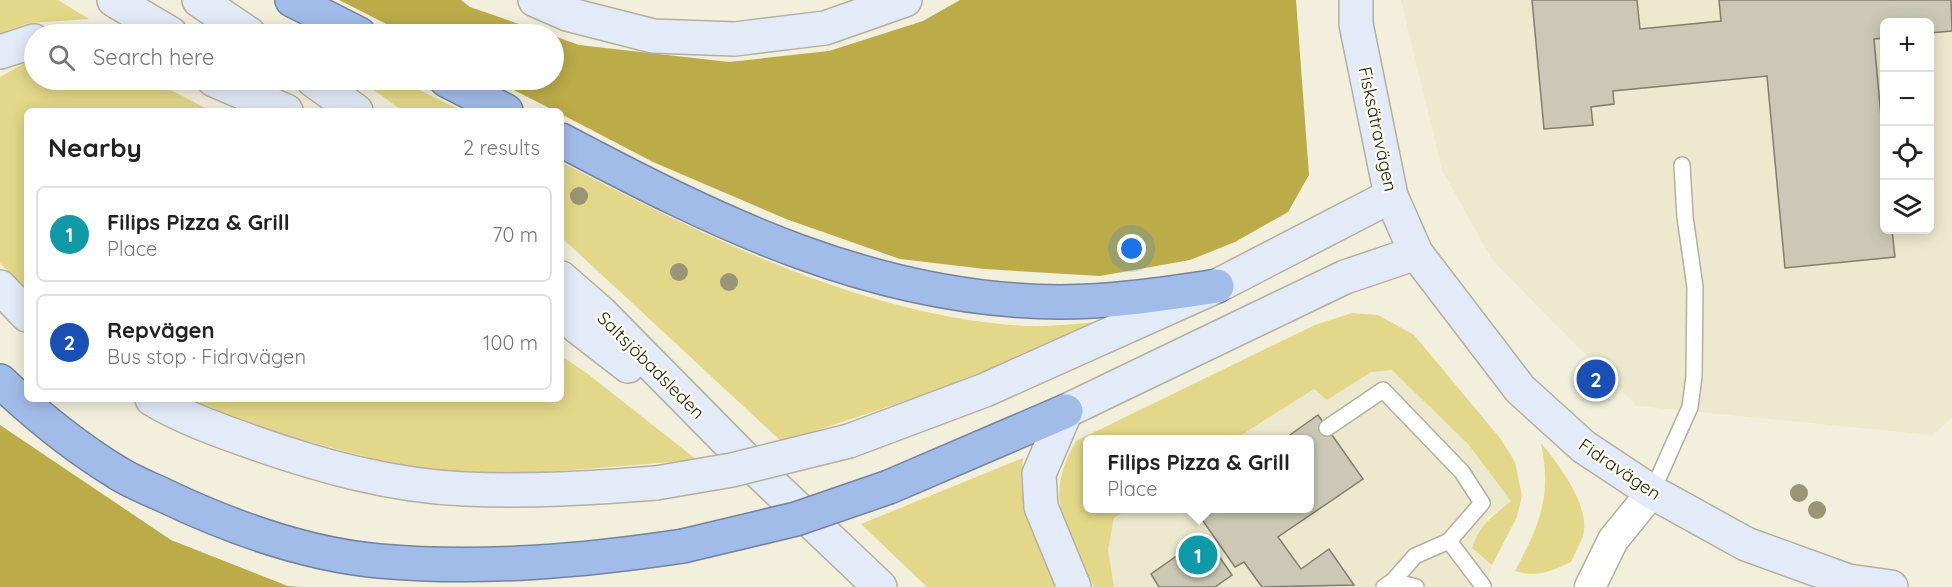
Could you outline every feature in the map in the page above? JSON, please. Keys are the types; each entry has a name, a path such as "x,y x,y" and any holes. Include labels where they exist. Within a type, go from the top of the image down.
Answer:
{"highway":[{"path":"292,0 339,24"},
{"path":"465,90 500,108"},
{"path":"564,142 743,231 817,259 899,284 984,297 1060,302 1143,297 1217,286"},
{"path":"0,381 38,417 119,474 204,515 289,544 377,561 472,565 573,560 683,546 796,519 889,487 1066,411"}],"main road":[{"path":"114,0 154,24"},
{"path":"199,0 234,24"},
{"path":"535,0 567,14 653,36 735,39 825,28 906,0"},
{"name":"Fisksätravägen","path":"1356,0 1356,24 1391,196 1416,253"},
{"path":"0,52 24,44"},
{"path":"238,90 281,108"},
{"path":"256,90 283,108"},
{"path":"327,90 352,108"},
{"path":"157,402 172,411 284,453 343,470 406,483 463,489 520,491 656,483 732,470 849,441 985,390 1217,286 1391,196"},
{"path":"1074,587 1041,507 1039,474 1066,411 1345,278 1416,253"},
{"name":"Fidravägen","path":"1416,253 1520,389 1584,447 1652,492 1746,544 1848,581 1891,587"},
{"name":"Saltsjöbadsleden","path":"564,281 600,313 740,454 880,587"},
{"path":"0,287 24,312"},
{"name":"Saltsjöbadsleden","path":"564,316 740,454"}],"street":[{"path":"1590,587 1614,540 1652,492"}],"lane":[{"path":"1652,492 1690,407 1694,376 1695,287 1685,217 1682,165"},
{"path":"1327,428 1383,390 1462,472 1482,503 1449,541 1415,556 1388,584"},
{"path":"1449,541 1483,587"},
{"path":"1388,584 1416,587"}],"shaded area":[{"path":"0,0 58,0 89,19 29,23 0,33"},
{"path":"339,0 461,0 470,7 519,24 386,24"},
{"path":"960,0 1296,0 1309,175 1288,212 1235,242 1190,260 1100,276 985,269 900,259 786,219 653,162 564,116 564,108 549,108 514,90 564,90 564,40 579,45 729,62 829,51 923,21"},
{"path":"1401,0 1952,0 1952,417 1933,435 1637,406 1493,261 1442,170"},
{"path":"24,64 24,90 171,90 205,108 24,108 24,289 0,263 0,77"},
{"path":"374,90 419,90 456,108 399,108"},
{"path":"564,164 728,244 845,290 905,307 966,319 1027,326 1109,321 923,395 782,442 564,240"},
{"path":"1352,313 1378,315 1414,335 1500,438 1515,462 1522,496 1517,517 1492,565 1472,548 1483,527 1511,501 1468,444 1392,370 1371,372 1327,400 1314,389 1241,435 1088,435 1315,325"},
{"path":"564,358 588,374 697,460 497,476 397,465 269,431 196,402 564,402"},
{"path":"1392,370 1468,444 1511,501 1488,517 1485,559 1492,565 1486,587 1114,587 1108,550 1114,518 1122,513 1314,513 1314,435 1241,435 1314,389 1327,400 1371,372"},
{"path":"0,425 171,540 288,586 300,587 0,587"},
{"path":"1083,438 1083,513 1122,513 1114,518 1108,550 1114,587 1094,587 1062,516 1059,499 1060,481 1076,441"},
{"path":"1541,443 1572,486 1578,499 1584,524 1583,536 1571,562 1551,571 1530,574 1515,571 1542,510 1545,479"},
{"path":"1023,458 1021,482 1060,587 927,587 861,524"}],"building":[{"path":"1532,0 1637,0 1640,29 1721,21 1719,0 1951,0 1952,31 1934,33 1934,18 1880,18 1880,38 1874,39 1880,106 1880,234 1892,234 1895,257 1785,268 1767,76 1613,91 1614,104 1591,107 1593,125 1544,129"},
{"path":"1318,415 1363,479 1314,512 1314,435 1290,435"},
{"path":"1197,513 1313,513 1278,537 1301,569 1329,549 1354,585 1262,587 1244,562 1235,567"},
{"path":"1205,536 1232,575 1215,587 1159,587 1151,574"}],"place":[{"name":"Repvägen","path":"1596,379"},
{"name":"Filips Pizza & Grill","path":"1198,555"}]}
